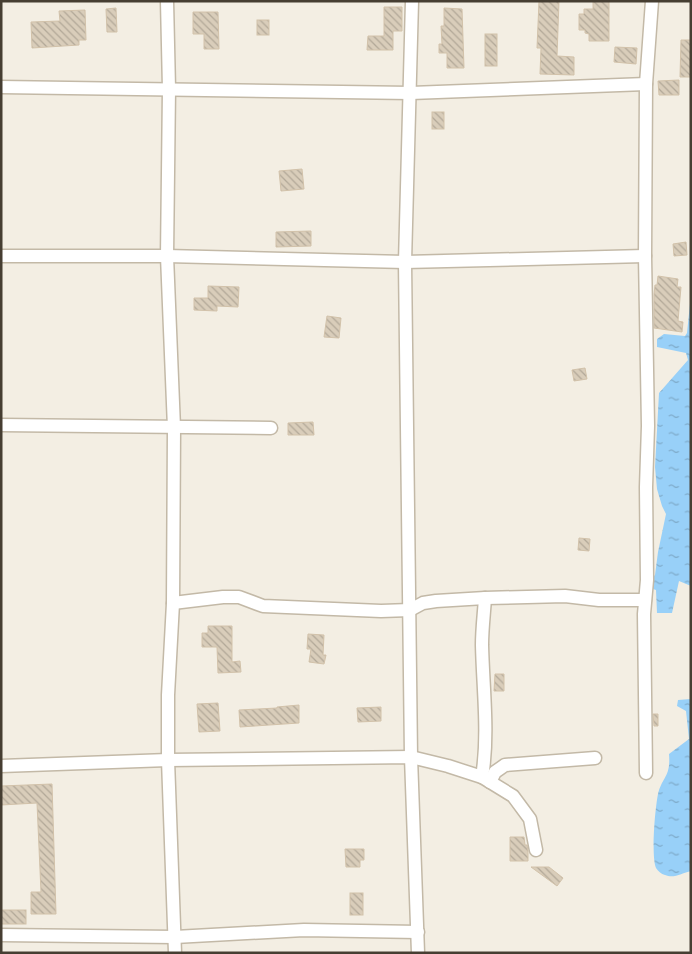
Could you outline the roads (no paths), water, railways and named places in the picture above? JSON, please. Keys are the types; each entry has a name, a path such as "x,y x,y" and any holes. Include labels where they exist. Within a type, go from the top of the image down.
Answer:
{"street":[{"path":"167,1 170,89 167,256 174,428 173,603 168,695 168,760 175,953"},
{"path":"412,1 406,262 411,758 418,953"},
{"path":"646,773 644,623 647,580 646,487 648,426 645,256 646,84 652,1"},
{"path":"1,87 411,92 646,84"},
{"path":"1,256 167,256 406,262 645,256"},
{"path":"1,425 271,428"},
{"path":"173,603 239,597 263,606 381,611 410,610 423,603 436,601 484,598 565,596 599,600 645,600"},
{"path":"484,598 482,643 486,780"},
{"path":"1,766 168,760 411,758 448,766 486,780 513,796 530,819 536,850"},
{"path":"486,780 505,764 595,758"},
{"path":"1,935 175,937 304,930 418,932"}],"water":[{"path":"691,294 691,586 679,581 672,613 657,613 656,590 653,589 653,577 655,575 666,514 657,489 655,467 659,393 688,360 686,353 657,347 657,339 664,334 685,336 687,333"},
{"path":"691,699 691,871 668,876 662,874 656,868 655,862 654,832 657,801 660,788 669,768 669,754 689,739 686,711 677,706 678,700"}]}
